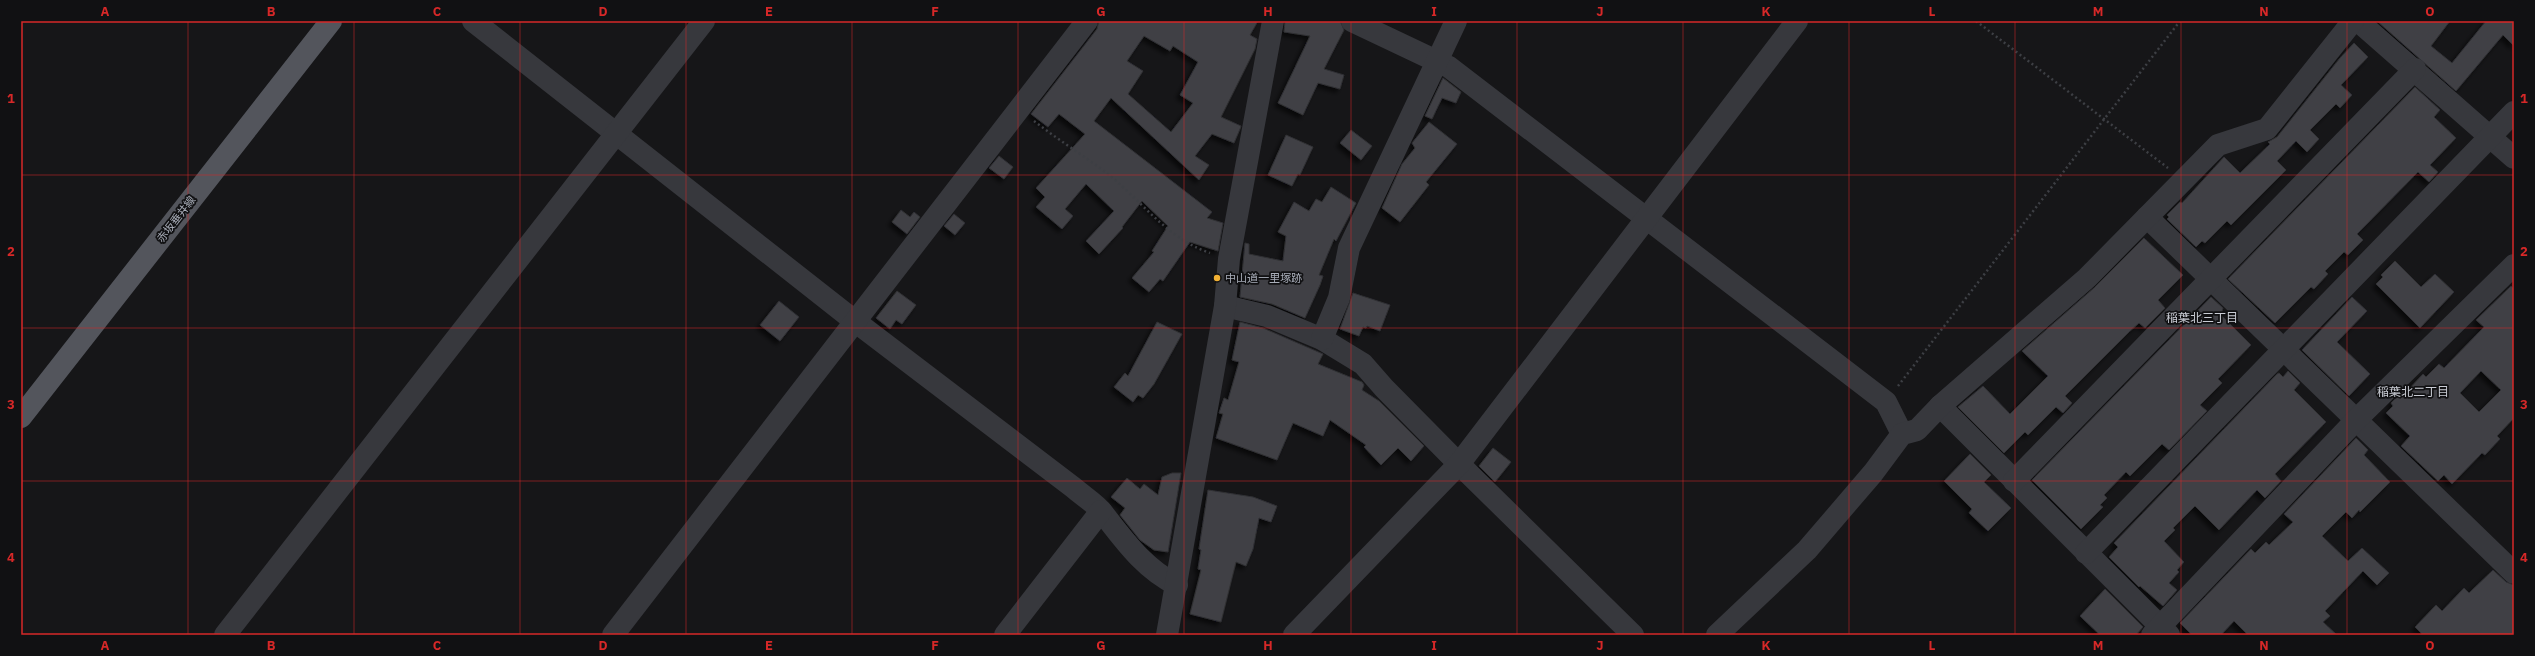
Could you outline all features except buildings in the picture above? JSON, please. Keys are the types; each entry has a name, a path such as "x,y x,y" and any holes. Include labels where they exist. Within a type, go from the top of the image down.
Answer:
{"main road":[{"name":"赤坂垂井線","path":"21,417 331,21"}],"street":[{"path":"473,21 617,132 856,322 1101,511 1119,535 1158,576 1176,585"},
{"path":"225,635 704,21"},
{"path":"613,635 1087,21"},
{"path":"1167,635 1218,338 1225,306 1229,259 1273,21"},
{"path":"1352,21 1438,60 1886,402 1902,434"},
{"path":"1322,339 1339,298 1349,248 1456,21"},
{"path":"1294,635 1459,464 1797,21"},
{"path":"1717,635 1807,550 1873,473 1902,434 1917,430 1940,406 2087,278 2218,145 2267,129 2353,21"},
{"path":"2358,21 2415,69 2514,158"},
{"path":"2014,481 2210,278 2370,118 2415,69"},
{"path":"2086,553 2514,112"},
{"path":"2147,217 2514,573"},
{"path":"1940,406 2086,553 2160,632 2356,419 2514,265"},
{"path":"1225,306 1267,316 1322,339 1363,364 1384,388 1459,464 1633,635"},
{"path":"1005,635 1101,511"}],"path":[{"path":"1976,21 2184,181"},
{"path":"1886,402 2180,21"},
{"path":"1019,110 1066,146 1105,172 1158,222 1185,241 1202,250 1229,259"}],"place":[{"name":"中山道一里塚跡","path":"1217,278"}],"district":[{"name":"稲葉北三丁目","path":"2202,318"},
{"name":"稲葉北二丁目","path":"2413,392"}]}
